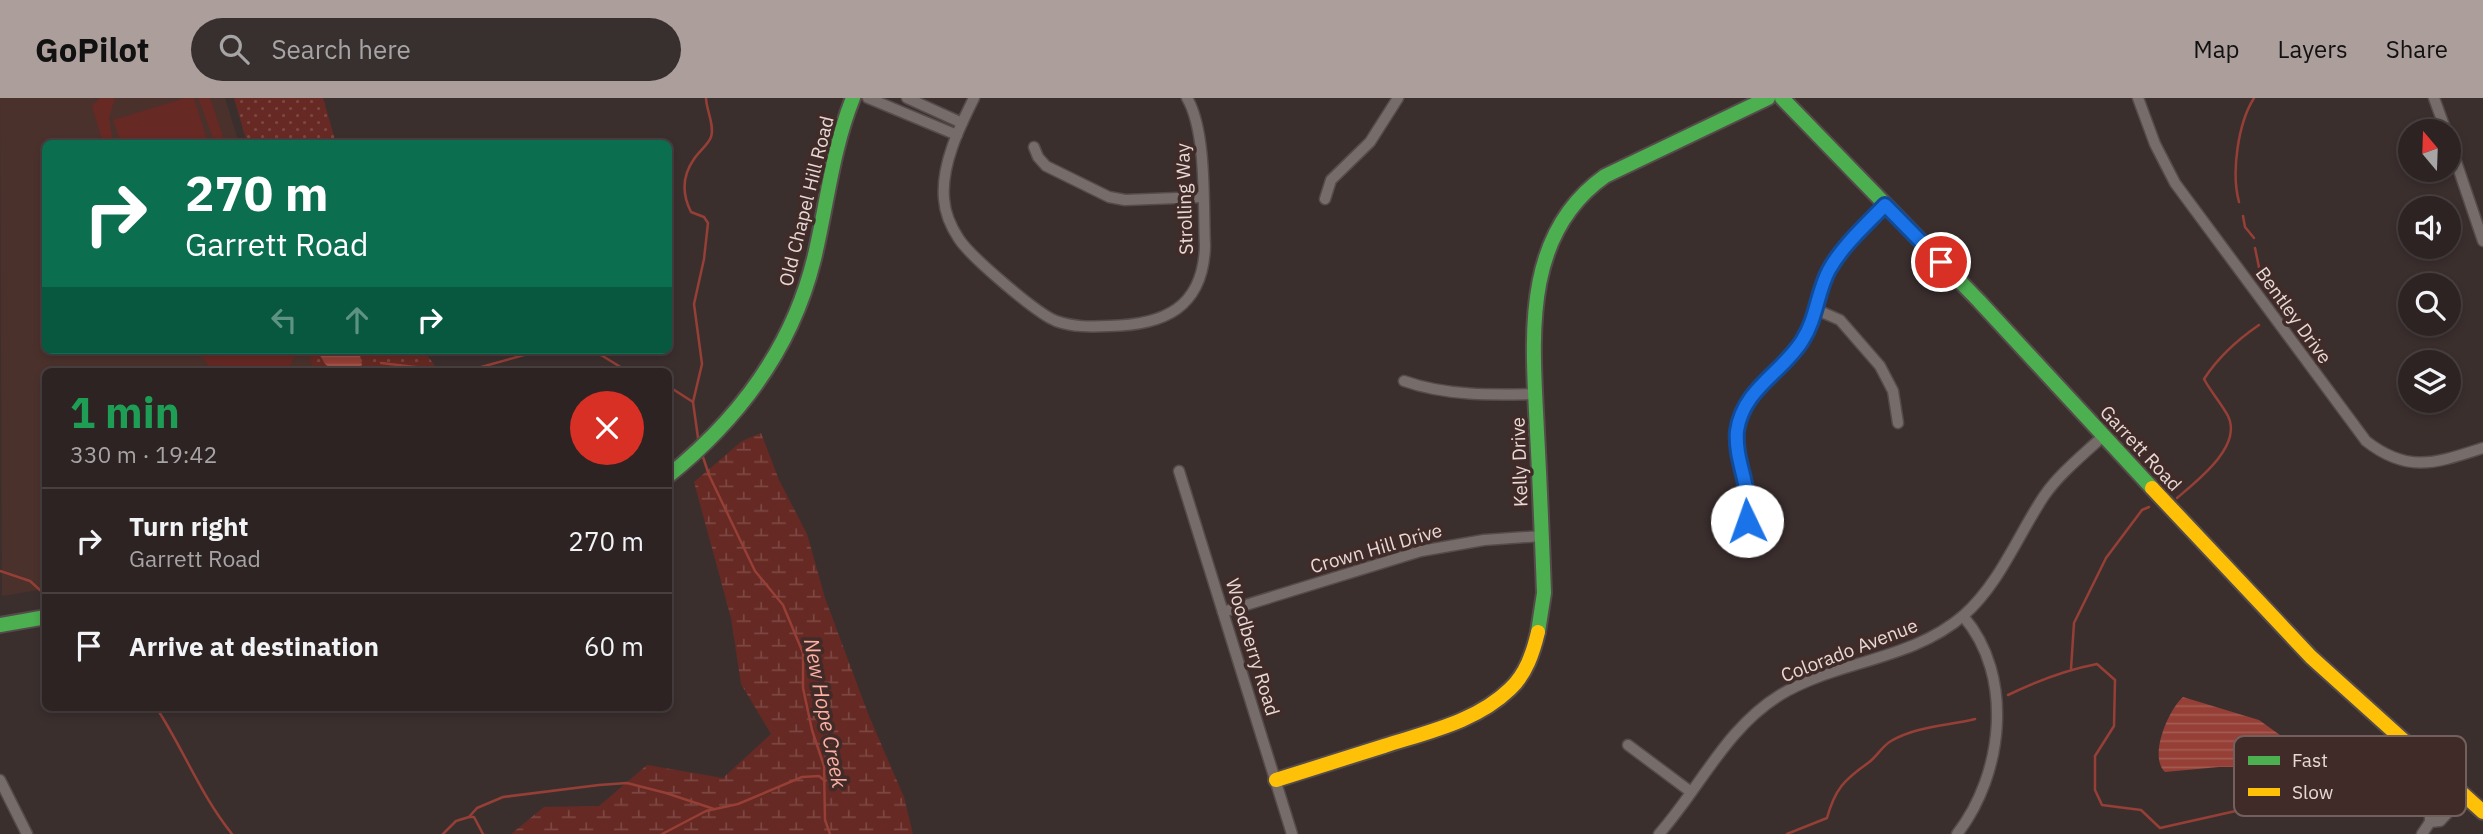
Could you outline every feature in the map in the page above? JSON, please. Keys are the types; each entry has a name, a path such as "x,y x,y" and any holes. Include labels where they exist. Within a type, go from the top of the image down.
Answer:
{"street":[{"name":"Old Chapel Hill Road","path":"672,473 726,425 767,371 789,332 803,299 814,259 840,136 853,98"},
{"path":"868,98 957,135"},
{"name":"Strolling Way","path":"974,98 957,135 944,190 946,212 958,237 975,257 1048,317 1068,325 1112,326 1161,319 1182,305 1197,285 1205,261 1200,134 1195,113 1187,98"},
{"path":"1325,199 1331,180 1370,142 1398,98"},
{"name":"Kelly Drive","path":"1276,780 1447,726 1482,710 1513,685 1524,672 1542,614 1542,537 1533,331 1539,276 1550,246 1578,200 1598,181 1636,160 1768,98"},
{"name":"Garrett Road","path":"1782,98 1979,301 2311,657 2399,736"},
{"name":"Bentley Drive","path":"2138,98 2155,144 2175,183 2366,441 2385,456 2408,463 2436,461 2483,448"},
{"path":"2434,98 2442,119"},
{"path":"907,114 909,99 962,123"},
{"path":"1034,148 1045,166 1109,197 1125,200 1203,197"},
{"path":"2461,176 2483,241"},
{"path":"1747,521 1748,495 1738,449 1739,422 1760,384 1797,349 1817,310 1829,271 1852,239 1885,205"},
{"path":"1817,310 1840,320 1880,366 1893,391 1898,423"},
{"path":"1404,381 1475,394 1536,394"},
{"name":"Colorado Avenue","path":"1659,834 1740,728 1757,711 1780,695 1817,678 1919,644 1963,616 1993,582 2052,485 2103,436"},
{"name":"Woodberry Road","path":"1179,471 1292,834"},
{"name":"Crown Hill Drive","path":"1223,612 1421,551 1473,542 1542,537"},
{"path":"1957,834 1972,813 1987,778 1993,758 1996,725 1995,696 1988,664 1977,635 1963,616"},
{"path":"0,625 42,618"},
{"path":"1628,745 1691,792"},
{"path":"0,780 27,834"},
{"name":"Garrett Road","path":"2466,796 2483,812"},
{"path":"2422,834 2430,822 2430,816"}],"shaded area":[{"path":"0,98 225,98 238,140 42,140 42,354 308,354 313,368 42,368 42,589 2,596"},
{"path":"319,354 360,354 362,365 358,368 330,368"},
{"path":"2183,697 2259,720 2280,736 2234,736 2234,767 2165,772 2160,765 2159,755 2162,733"}],"green space":[{"path":"100,98 115,98 109,118 113,140 102,140 92,106"},
{"path":"185,98 194,98 207,140 120,140 113,120"},
{"path":"198,98 210,98 224,140 214,140"},
{"path":"234,98 323,98 335,140 246,140"},
{"path":"200,354 295,355 289,368 211,368"},
{"path":"308,354 426,354 437,368 313,368"},
{"path":"761,433 779,480 807,534 825,598 869,716 904,797 913,834 511,834 544,807 599,806 647,765 723,778 771,734 741,684 731,618 694,482 742,441"}],"waterway":[{"name":"New Hope Creek","path":"699,445 693,402 702,364 694,304 704,259 708,223 704,217 691,212 685,185 690,165 711,137 712,128 706,98"},
{"path":"2239,202 2236,163 2240,134 2254,98"},
{"path":"2243,216 2245,227 2254,238"},
{"path":"2255,248 2260,272"},
{"path":"2177,498 2216,462 2229,439 2231,427 2228,416 2204,379 2229,349 2259,325"},
{"path":"478,368 528,354"},
{"path":"596,354 622,368"},
{"path":"381,363 424,368"},
{"path":"672,389 693,402"},
{"name":"New Hope Creek","path":"702,454 709,475 755,571 783,605 803,653 803,688 812,730 824,766 825,820 830,834"},
{"path":"2071,669 2074,623 2106,558 2142,510 2149,507"},
{"path":"0,571 30,581 41,591"},
{"path":"2008,695 2051,676 2097,664 2115,680 2114,726 2095,756 2095,790 2102,805 2141,810 2160,828 2234,811"},
{"path":"158,711 232,834"},
{"path":"1787,834 1827,818 1833,800 1842,786 1891,741 1922,729 1975,719"},
{"path":"662,834 706,811 738,804 802,777 819,776 825,781"},
{"path":"443,834 456,821 469,817 477,808 503,797 599,785 627,783 714,809"},
{"path":"469,817 474,817 483,834"}],"traffic: fast":[{"path":"672,473 718,431 740,406 777,352 792,322 814,259 835,158 853,98"},
{"path":"1538,632 1544,593 1534,327 1545,260 1558,229 1578,201 1605,176 1768,98"},
{"path":"1782,98 1979,301 2152,488"},
{"path":"0,625 42,618"}],"traffic: slow":[{"path":"2152,488 2311,657 2399,736"},
{"path":"1276,780 1434,731 1482,710 1510,689 1520,677 1538,632"},
{"path":"2466,797 2483,812"}],"route":[{"path":"1747,521 1748,495 1737,440 1739,422 1760,384 1804,339 1817,310 1824,282 1839,255 1885,205 1941,262"}]}
